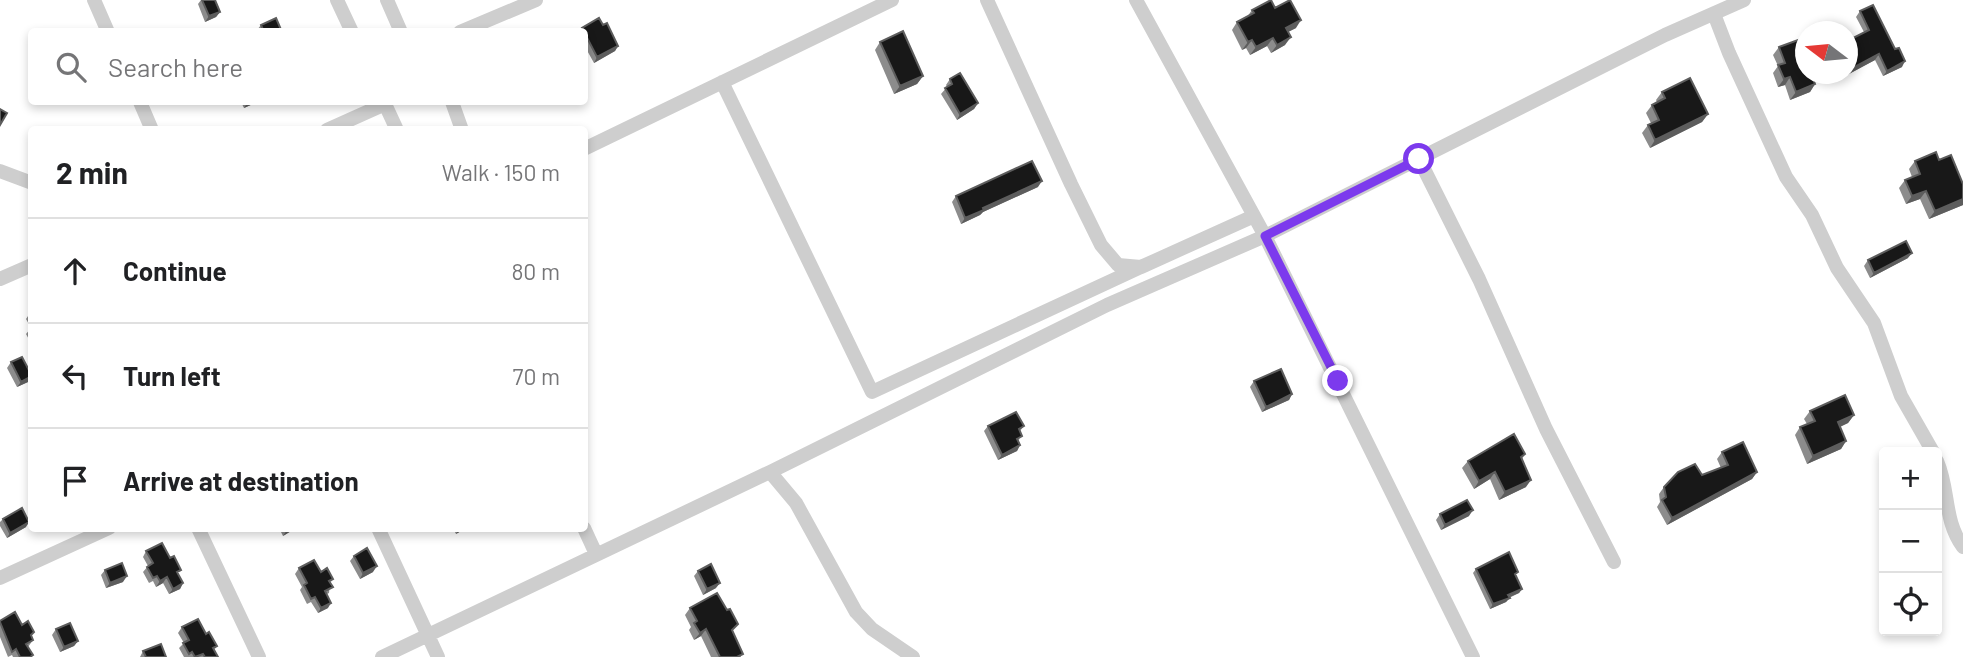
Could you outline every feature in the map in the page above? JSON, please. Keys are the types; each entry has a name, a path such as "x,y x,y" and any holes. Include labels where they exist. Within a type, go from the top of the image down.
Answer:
{"street":[{"path":"94,0 106,28"},
{"path":"337,0 350,28"},
{"path":"387,0 399,28"},
{"path":"470,28 536,0"},
{"path":"588,147 892,0"},
{"path":"987,0 1070,184 1101,245 1118,265 1140,267"},
{"path":"1136,0 1265,236 1474,657"},
{"path":"382,657 770,472 1107,305 1265,236 1665,35 1744,0"},
{"path":"1714,14 1786,177 1812,215 1837,268 1874,323 1901,396 1930,447"},
{"path":"722,82 872,392 1254,216"},
{"path":"140,105 150,126"},
{"path":"336,126 381,105"},
{"path":"386,105 395,126"},
{"path":"453,105 461,126"},
{"path":"1419,159 1479,279 1546,429 1614,562"},
{"path":"0,171 28,182"},
{"path":"0,279 28,267"},
{"path":"770,472 796,503 856,612 872,629 913,657"},
{"path":"1942,475 1950,525 1963,547"},
{"path":"0,579 100,532"},
{"path":"200,532 259,657"},
{"path":"379,532 438,657"},
{"path":"586,532 596,554"}],"building":[{"path":"202,0 215,0 220,12 209,16"},
{"path":"1271,0 1275,8 1290,0 1301,20 1286,28 1291,37 1277,45 1273,38 1256,47 1252,40 1248,42 1237,22"},
{"path":"1873,5 1895,49 1899,48 1905,61 1887,71 1879,54 1858,65 1858,36 1869,30 1860,11"},
{"path":"276,18 280,28 262,28 261,25"},
{"path":"599,18 603,25 607,23 618,46 597,57 588,40 588,28 582,28"},
{"path":"903,31 923,76 900,86 880,42"},
{"path":"1795,41 1795,84 1815,84 1796,92 1790,77 1784,79 1778,65 1785,63 1779,47"},
{"path":"960,73 978,103 960,114 945,88 952,84 950,79"},
{"path":"1690,78 1708,114 1655,140 1648,125 1659,120 1652,105 1665,98 1662,92"},
{"path":"0,109 7,113 0,125"},
{"path":"1936,152 1939,160 1951,155 1963,184 1963,199 1935,211 1926,191 1912,196 1905,180 1920,174 1915,161"},
{"path":"1032,161 1042,181 965,218 956,196"},
{"path":"1906,241 1912,253 1874,273 1868,260"},
{"path":"22,357 28,368 28,378 21,382 11,362"},
{"path":"1281,369 1292,394 1266,407 1254,381"},
{"path":"1845,395 1854,415 1838,422 1846,441 1813,456 1800,427 1815,421 1810,411"},
{"path":"1016,412 1024,426 1019,429 1022,436 1017,439 1020,445 1002,455 988,426"},
{"path":"1514,434 1525,454 1521,457 1531,480 1505,492 1495,472 1479,481 1468,461"},
{"path":"1743,442 1757,472 1672,518 1662,500 1666,497 1664,487 1678,472 1695,464 1702,475 1728,465 1722,452"},
{"path":"1467,500 1473,510 1445,525 1440,514"},
{"path":"22,508 28,523 10,533 3,519"},
{"path":"162,543 170,558 174,556 181,570 177,572 183,583 173,589 167,577 160,581 157,576 153,578 147,567 153,563 146,551"},
{"path":"367,548 377,566 363,573 354,556"},
{"path":"1509,552 1522,589 1508,595 1510,598 1493,604 1476,569"},
{"path":"314,560 321,572 327,568 333,579 329,581 333,587 325,591 331,603 321,608 315,597 311,599 299,568"},
{"path":"122,563 127,576 110,583 105,570"},
{"path":"711,564 720,583 707,589 698,571"},
{"path":"717,593 738,624 732,630 743,654 737,657 720,657 706,629 700,633 694,623 697,621 690,608"},
{"path":"15,612 22,625 28,621 34,632 31,635 33,640 26,644 33,655 30,657 20,657 16,649 12,652 0,622"},
{"path":"198,619 217,646 213,648 218,657 205,657 203,654 195,657 192,652 189,654 183,643 189,640 182,627"},
{"path":"70,623 78,641 64,647 56,629"},
{"path":"161,644 166,657 146,657 143,651"}],"route":[{"path":"1338,381 1265,236 1419,159"}]}
